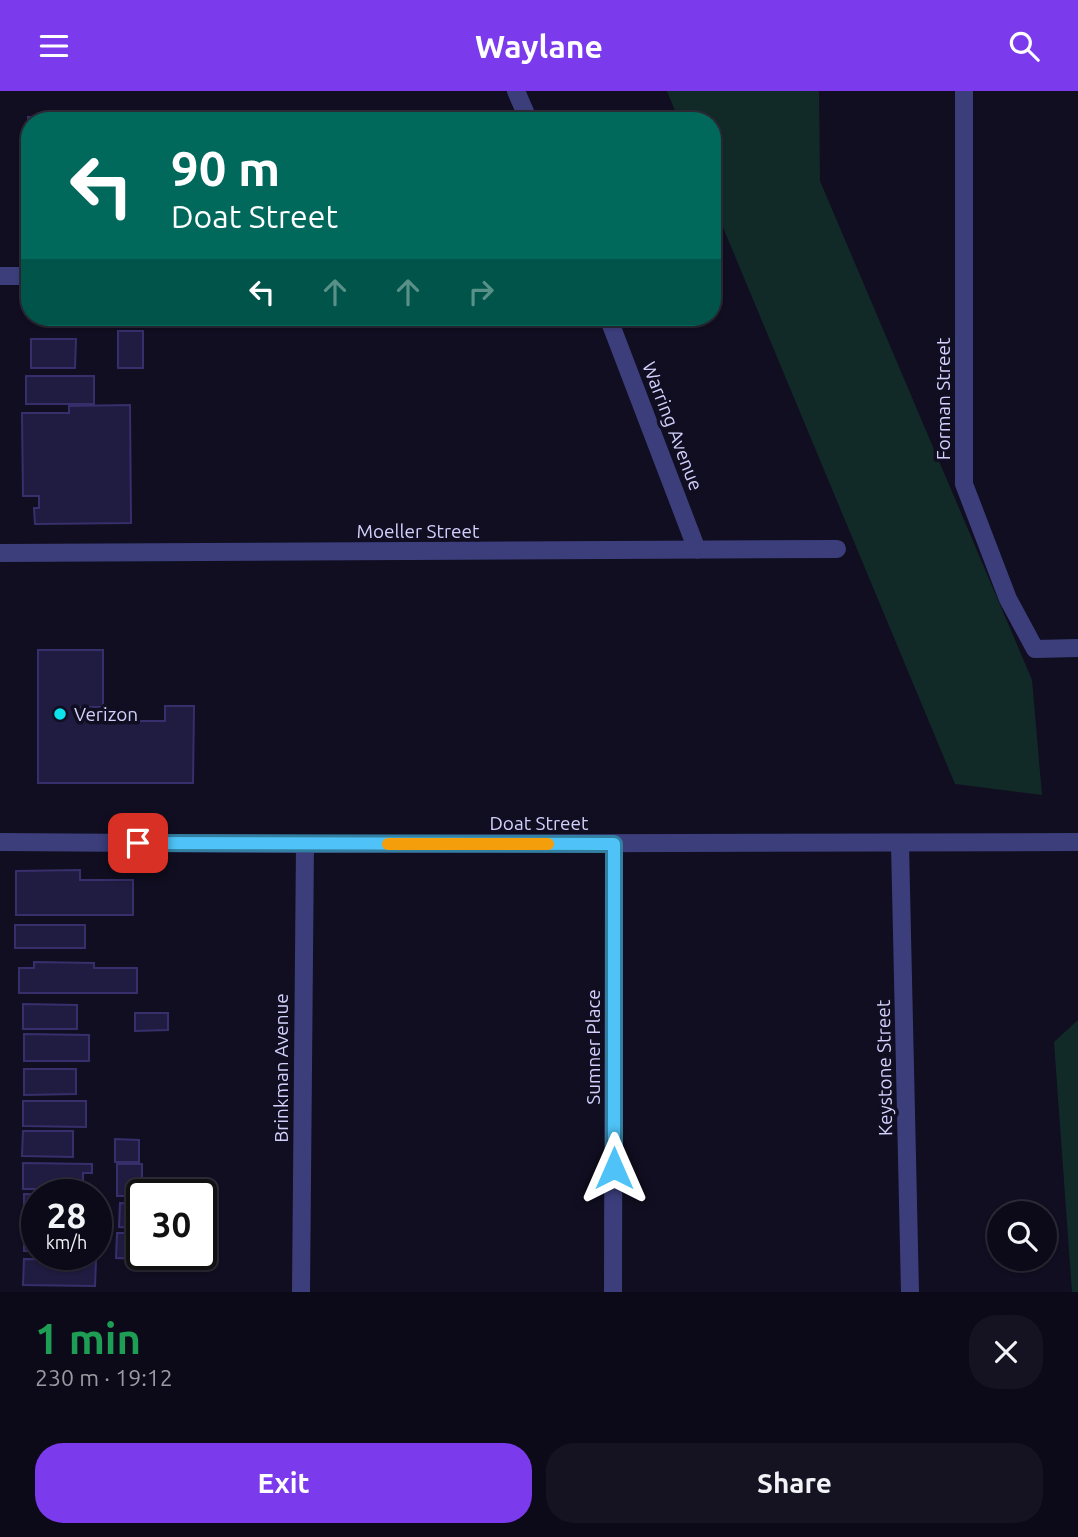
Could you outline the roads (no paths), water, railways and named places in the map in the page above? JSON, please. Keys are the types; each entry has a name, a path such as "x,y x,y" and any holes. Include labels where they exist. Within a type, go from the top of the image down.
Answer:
{"street":[{"path":"516,91 525,112"},
{"name":"Forman Street","path":"964,91 964,484 1008,599 1035,649 1078,649"},
{"path":"0,276 21,276"},
{"name":"Warring Avenue","path":"611,326 697,550"},
{"name":"Moeller Street","path":"0,553 837,549"},
{"name":"Doat Street","path":"0,842 305,845 1078,842"},
{"name":"Sumner Place","path":"613,1292 614,844"},
{"name":"Keystone Street","path":"900,844 910,1292"},
{"name":"Brinkman Avenue","path":"301,1292 305,845"}],"place":[{"name":"Verizon","path":"60,714"}]}
